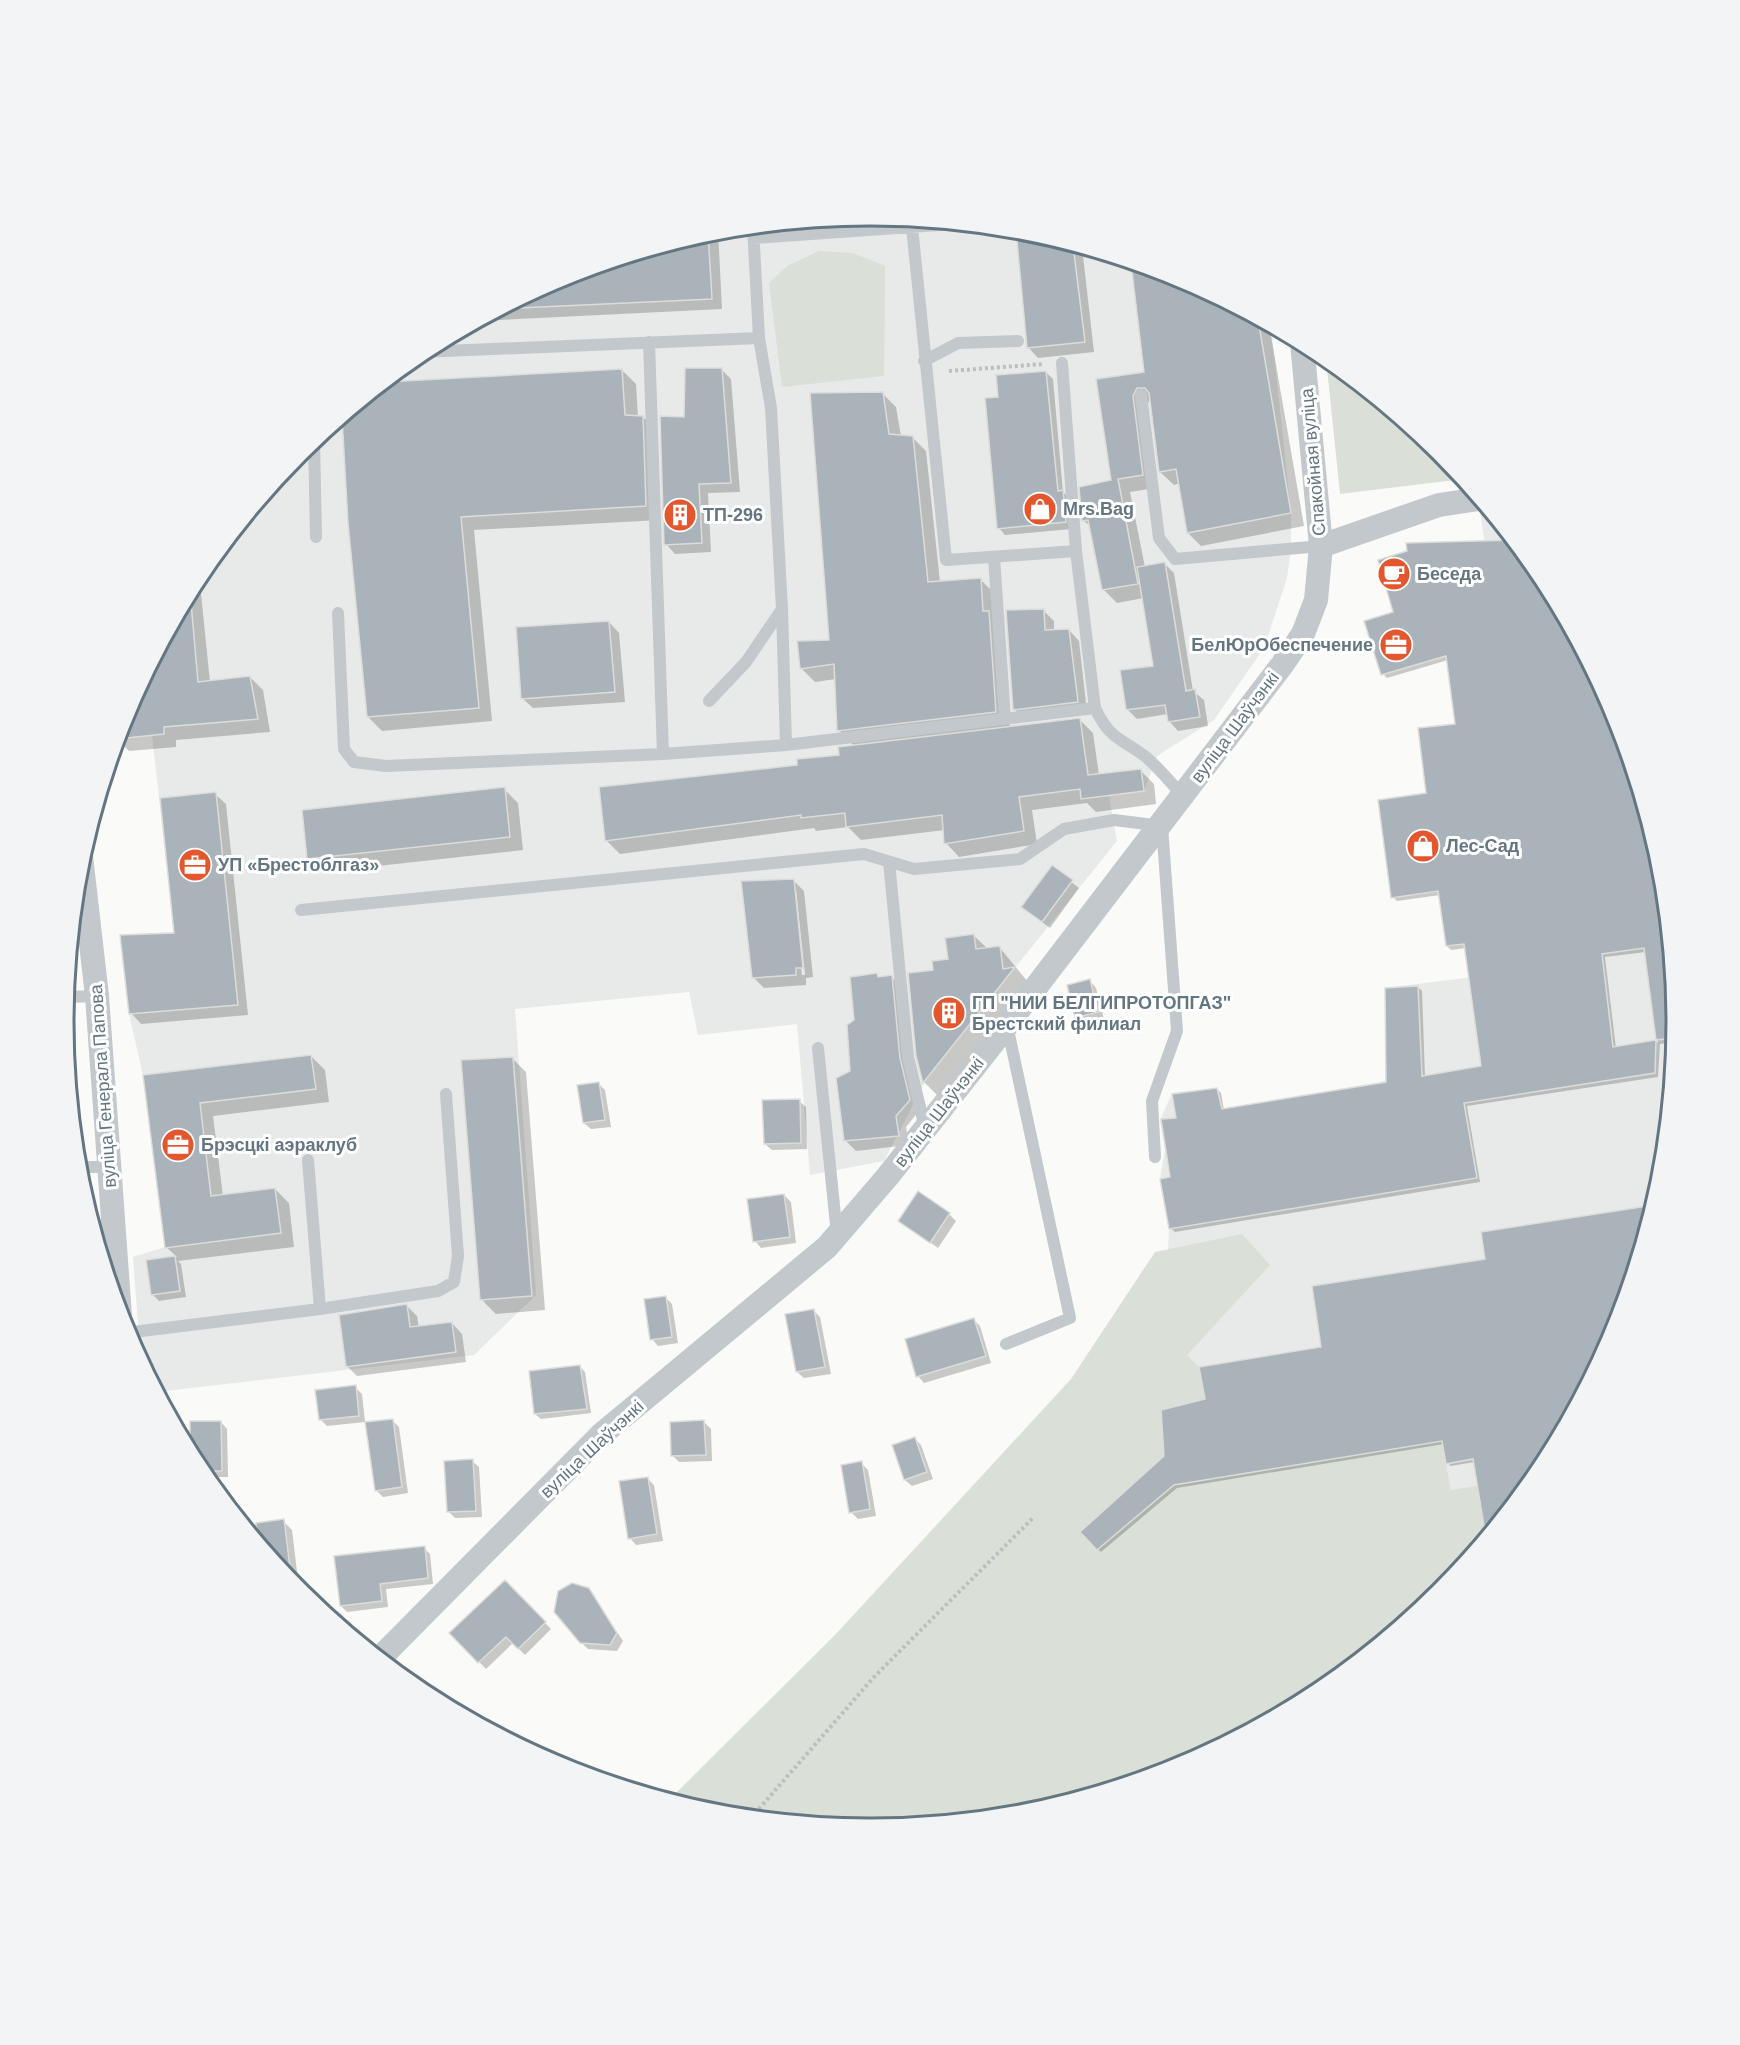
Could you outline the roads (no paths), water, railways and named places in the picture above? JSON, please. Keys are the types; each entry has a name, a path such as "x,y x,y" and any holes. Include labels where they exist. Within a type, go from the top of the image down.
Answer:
{"street":[{"name":"Спакойная вуліца","path":"1303,354 1321,546"},
{"path":"1321,546 1439,505 1472,500"},
{"name":"вуліца Шаўчэнкі","path":"384,1654 602,1434 837,1236 1007,1025 1162,826 1282,665 1303,634 1316,600 1321,546"},
{"name":"вуліца Генерала Папова","path":"85,891 96,996 118,1283"}],"lane":[{"path":"774,232 904,227"},
{"path":"912,228 946,560 1076,551"},
{"path":"753,235 759,338 771,408 782,609 786,745"},
{"path":"442,351 759,338"},
{"path":"925,367 958,343 1018,341"},
{"path":"649,342 663,754"},
{"path":"1062,363 1076,551 1095,708 1105,728 1123,744 1146,757 1183,796"},
{"path":"1141,395 1159,538 1175,559 1321,546"},
{"path":"314,452 316,537"},
{"path":"994,557 1005,719"},
{"path":"709,701 746,662 782,609"},
{"path":"338,613 344,749 354,762 386,766 663,754 786,745 1095,708"},
{"path":"301,910 864,854 914,869 1020,859 1064,829 1114,820 1162,826 1177,1031 1152,1101 1155,1157"},
{"path":"889,862 908,1057 926,1128"},
{"path":"74,997 96,996"},
{"path":"1006,1344 1070,1318 1007,1025"},
{"path":"818,1048 837,1236"},
{"path":"136,1332 320,1309 438,1291 454,1282 458,1256 446,1094"},
{"path":"308,1160 320,1309"},
{"path":"87,1167 109,1167"}],"place":[{"name":"Mrs.Bag","path":"1040,509"},
{"name":"ТП-296","path":"680,515"},
{"name":"Беседа","path":"1394,574"},
{"name":"БелЮрОбеспечение","path":"1396,645"},
{"name":"Лес-Сад","path":"1423,846"},
{"name":"УП «Брестоблгаз»","path":"195,865"},
{"name":"ГП \"НИИ БЕЛГИПРОТОПГАЗ\" Брестский филиал","path":"949,1013"},
{"name":"Брэсцкі аэраклуб","path":"178,1145"}]}
